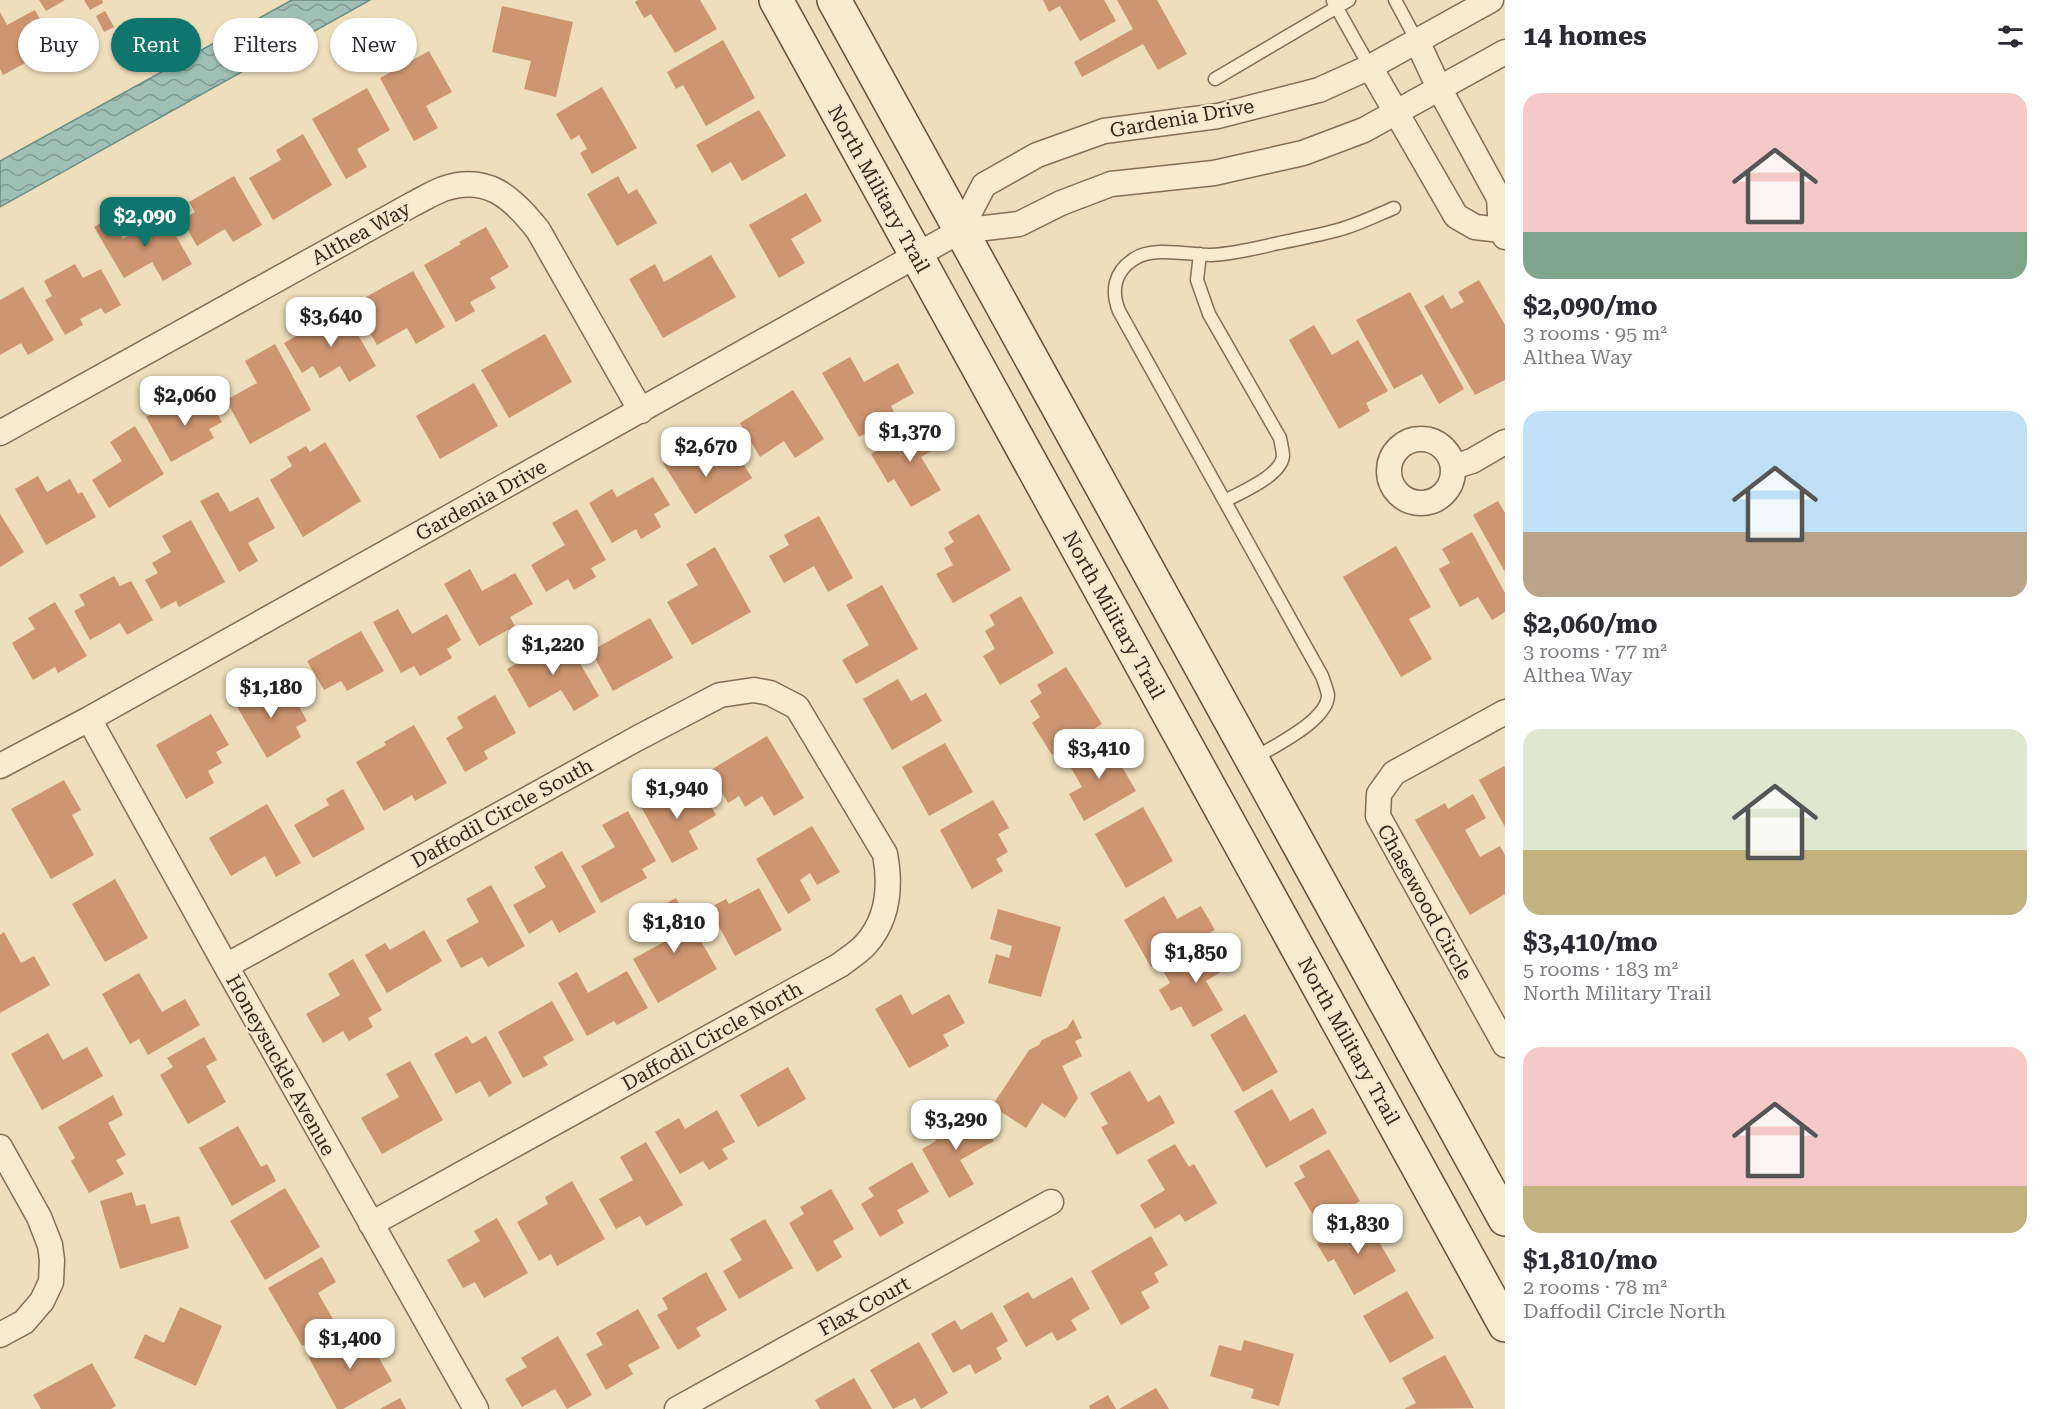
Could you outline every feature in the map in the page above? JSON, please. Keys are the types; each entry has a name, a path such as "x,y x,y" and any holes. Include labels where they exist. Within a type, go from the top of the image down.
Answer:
{"main road":[{"name":"North Military Trail","path":"776,0 1503,1316"},
{"path":"834,0 1505,1219"}],"street":[{"name":"Gardenia Drive","path":"960,231 984,185 1037,156 1104,130 1218,116 1319,90 1370,67 1491,0"},
{"path":"1370,67 1456,216 1475,227 1503,233 1499,198 1439,88 1418,41"},
{"name":"Gardenia Drive","path":"0,766 641,411 960,231 1019,224 1060,203 1111,184 1214,173 1304,153 1364,130 1505,52"},
{"name":"Althea Way","path":"0,433 413,204 443,189 465,184 483,186 499,192 518,205 538,230 641,411"},
{"path":"1453,467 1472,461 1505,442"},
{"name":"Daffodil Circle South","path":"226,966 625,745 720,696 754,690 770,693 797,707 828,756"},
{"name":"Chasewood Circle","path":"1505,712 1394,773 1379,794 1378,816 1505,1046"},
{"name":"Honeysuckle Avenue","path":"89,718 476,1409"},
{"name":"Daffodil Circle North","path":"371,1224 840,965 866,944 880,924 888,898 889,876 885,854 828,756"},
{"path":"0,1147 39,1217 50,1245 52,1260 51,1282 42,1300 24,1322 0,1335"},
{"name":"Flax Court","path":"677,1409 1051,1202"}],"lane":[{"path":"1215,79 1335,3 1349,0"},
{"path":"1395,0 1418,41"},
{"path":"1335,3 1370,67"},
{"path":"1252,760 1301,730 1316,718 1323,709 1328,695 1322,676 1119,311 1114,296 1115,284 1122,270 1135,258 1149,254 1166,252 1212,255 1254,249 1329,232 1394,208"},
{"path":"1200,254 1197,280 1209,314 1280,438 1283,455 1280,468 1225,501"}],"water":[{"path":"292,0 370,0 338,18 330,18 330,22 318,29 318,18 259,18"},
{"path":"213,44 213,72 241,72 0,207 0,161 161,72 201,72 201,50"}],"building":[{"path":"39,0 65,0 46,11"},
{"path":"84,0 102,0 103,3 90,10"},
{"path":"638,0 700,0 717,29 675,53 651,14 644,18 635,2"},
{"path":"1043,0 1104,0 1116,21 1080,41 1060,6 1049,12"},
{"path":"1117,0 1157,0 1187,54 1158,70 1143,44 1082,77 1074,62 1133,29"},
{"path":"502,6 573,22 556,97 524,89 531,61 492,52"},
{"path":"35,10 39,18 20,18"},
{"path":"105,11 111,22 111,28 104,32 96,16"},
{"path":"0,12 7,25 18,19 18,67 3,75 0,69"},
{"path":"723,40 755,98 706,126 683,85 676,89 667,72"},
{"path":"429,51 452,92 426,106 438,128 414,141 380,78 391,72 417,72 417,58"},
{"path":"602,87 637,148 592,174 580,153 587,149 579,135 571,140 556,114"},
{"path":"367,88 390,130 357,149 367,167 346,179 312,119"},
{"path":"759,110 786,156 742,181 731,162 712,173 696,145"},
{"path":"303,134 332,185 273,220 249,178 281,160 276,150"},
{"path":"234,176 262,225 233,242 225,229 197,246 182,220 195,212 189,202"},
{"path":"618,176 628,194 637,189 657,223 617,246 587,194"},
{"path":"806,193 822,221 791,239 805,263 779,278 749,225"},
{"path":"155,200 163,214 126,235 118,222"},
{"path":"164,215 192,264 163,281 152,262 124,278 94,227 111,217 123,239"},
{"path":"486,227 509,267 490,278 496,288 470,302 475,311 456,322 424,265"},
{"path":"711,255 736,297 663,338 629,279 655,264 664,282"},
{"path":"75,264 83,278 101,269 121,305 105,314 101,308 80,319 83,325 65,335 45,300 52,296 44,281"},
{"path":"413,271 445,327 416,344 407,328 377,345 353,304"},
{"path":"1479,280 1505,325 1505,380 1475,395 1424,306 1443,295 1451,309 1464,302 1458,292"},
{"path":"23,287 54,340 28,355 21,343 0,355 0,300"},
{"path":"1410,292 1464,389 1439,404 1422,374 1394,389 1356,320"},
{"path":"343,309 376,366 349,382 340,366 320,378 313,366 302,373 284,343"},
{"path":"1314,325 1332,355 1358,340 1388,391 1366,403 1370,411 1339,429 1289,340"},
{"path":"545,334 572,382 509,418 481,370"},
{"path":"275,344 311,410 250,444 226,400 257,383 245,361"},
{"path":"850,357 864,382 898,363 914,393 891,406 896,416 859,437 822,373"},
{"path":"474,383 498,426 440,459 416,416"},
{"path":"793,390 824,439 795,458 784,441 760,457 740,423"},
{"path":"206,394 222,422 209,429 214,438 171,462 146,417 166,405 171,413"},
{"path":"928,421 942,445 921,457 941,490 911,507 894,479 888,483 871,454"},
{"path":"135,426 164,474 109,508 92,480 122,461 110,442"},
{"path":"325,442 361,501 303,537 270,480 292,466 287,457 306,446 310,452"},
{"path":"689,447 703,471 736,452 752,478 695,514 663,463"},
{"path":"38,476 47,492 70,479 78,494 82,492 96,517 46,545 15,489"},
{"path":"653,477 670,505 654,514 661,527 641,539 636,529 612,543 589,503 612,489 617,497"},
{"path":"218,492 230,512 258,497 275,528 248,543 258,561 239,572 200,501"},
{"path":"1498,501 1505,513 1505,572 1473,515"},
{"path":"577,509 606,560 591,568 596,577 574,590 568,579 546,592 531,565 565,545 552,523"},
{"path":"0,514 24,552 0,567"},
{"path":"979,514 1011,570 953,603 936,574 953,565 944,548 954,542 948,532"},
{"path":"819,516 853,578 828,592 814,566 784,583 769,556 789,545 784,535"},
{"path":"191,520 225,582 179,607 176,601 161,609 145,580 158,573 152,563 171,552 162,536"},
{"path":"1472,532 1505,593 1505,612 1492,620 1478,597 1460,607 1439,569 1450,563 1442,549"},
{"path":"1396,546 1431,607 1409,619 1432,659 1401,677 1343,577"},
{"path":"715,547 751,612 692,645 667,602 698,585 686,564"},
{"path":"470,569 482,591 515,573 533,604 510,617 515,626 479,646 444,584"},
{"path":"114,576 120,586 131,581 153,620 127,635 120,623 90,640 74,611 85,605 79,595"},
{"path":"882,585 918,649 856,684 842,660 869,645 846,605"},
{"path":"1021,596 1054,653 1000,685 983,656 995,649 985,631 995,625 989,615"},
{"path":"55,602 87,656 58,673 55,667 33,680 12,643 35,629 28,618"},
{"path":"398,609 412,634 447,614 461,640 447,649 452,658 420,676 414,666 401,673 373,622"},
{"path":"650,618 673,658 613,691 591,651"},
{"path":"361,631 384,671 347,691 341,681 324,690 307,661"},
{"path":"564,636 599,696 574,711 561,690 529,708 507,669"},
{"path":"1066,667 1102,724 1052,755 1032,723 1040,717 1030,701 1042,693 1037,685"},
{"path":"898,679 911,701 926,693 942,721 892,750 863,699"},
{"path":"261,684 273,705 292,694 307,721 296,727 301,737 267,758 233,700"},
{"path":"495,695 516,733 484,751 488,759 465,772 446,738 463,728 457,717"},
{"path":"211,714 229,745 216,752 222,763 208,771 214,783 186,799 156,745"},
{"path":"414,725 447,783 415,801 412,795 384,811 356,762 386,745 384,742"},
{"path":"767,736 804,798 774,816 762,796 745,807 739,796 728,803 709,771"},
{"path":"1106,739 1136,791 1084,821 1069,794 1082,787 1067,761"},
{"path":"945,743 973,792 929,816 902,767"},
{"path":"1504,766 1505,768 1505,827 1479,780"},
{"path":"64,780 81,810 72,815 94,855 51,879 11,809"},
{"path":"665,788 673,803 701,788 716,815 689,831 698,849 672,863 639,803"},
{"path":"343,789 365,829 313,858 294,825 329,805 326,799"},
{"path":"1473,794 1486,818 1465,830 1480,857 1500,846 1505,855 1505,894 1470,915 1415,820 1445,803 1448,809"},
{"path":"993,800 1009,828 998,834 1008,852 996,859 1003,871 972,889 940,830"},
{"path":"267,804 301,863 276,877 265,856 231,876 209,838"},
{"path":"1143,807 1173,861 1126,888 1095,834"},
{"path":"628,811 656,861 642,869 647,878 601,903 581,866 615,847 602,825"},
{"path":"812,826 840,872 817,885 810,873 800,880 811,900 788,914 756,859"},
{"path":"562,851 596,912 559,933 552,920 529,934 513,905 546,887 534,867"},
{"path":"115,879 148,938 105,962 72,904"},
{"path":"491,885 525,946 488,967 482,957 461,968 446,940 479,922 466,899"},
{"path":"759,888 782,930 735,956 709,908 726,899 729,904"},
{"path":"1164,896 1177,919 1201,906 1215,930 1151,967 1124,920"},
{"path":"676,898 717,969 658,1003 633,959 664,942 648,913"},
{"path":"998,909 1061,927 1041,997 988,983 996,954 1009,958 1012,946 990,939"},
{"path":"424,930 442,961 387,993 365,955 385,943 390,950"},
{"path":"4,932 21,963 34,956 50,985 0,1013 0,935"},
{"path":"1219,940 1233,965 1206,981 1223,1010 1193,1027 1181,1006 1171,1011 1159,990 1170,983 1164,972"},
{"path":"353,959 382,1010 368,1018 373,1027 349,1041 343,1031 323,1043 306,1014 340,995 328,974"},
{"path":"627,971 648,1008 617,1025 614,1021 587,1036 558,983 577,972 588,993"},
{"path":"139,973 162,1012 185,999 200,1025 148,1055 139,1039 130,1044 102,994"},
{"path":"901,994 912,1015 949,994 965,1023 943,1035 949,1046 909,1068 875,1009"},
{"path":"552,1001 574,1040 543,1057 548,1065 523,1078 498,1032"},
{"path":"1245,1014 1278,1072 1243,1092 1210,1035"},
{"path":"1073,1019 1082,1038 1075,1041 1082,1056 1062,1066 1078,1098 1065,1118 1042,1103 1026,1128 992,1106 1029,1050 1039,1045 1042,1040 1067,1028"},
{"path":"48,1033 63,1060 87,1047 103,1076 42,1110 11,1054"},
{"path":"467,1036 472,1044 486,1036 512,1083 489,1097 480,1081 456,1094 434,1054"},
{"path":"204,1037 217,1060 206,1066 226,1102 188,1124 160,1075 173,1067 167,1058"},
{"path":"410,1061 443,1120 382,1154 361,1118 399,1097 386,1074"},
{"path":"788,1067 806,1099 758,1127 740,1095"},
{"path":"1130,1071 1148,1102 1160,1095 1175,1123 1117,1155 1101,1127 1108,1124 1090,1093"},
{"path":"1272,1089 1290,1121 1313,1108 1327,1133 1266,1168 1234,1111"},
{"path":"113,1095 123,1115 108,1123 126,1155 116,1160 124,1174 89,1193 71,1161 75,1158 58,1127"},
{"path":"717,1110 735,1142 722,1149 728,1159 709,1170 703,1161 680,1174 655,1132 679,1118 685,1129"},
{"path":"961,1114 966,1122 979,1115 994,1141 960,1160 974,1184 949,1198 922,1149 936,1141 931,1131"},
{"path":"238,1126 261,1167 267,1164 276,1181 232,1206 199,1148"},
{"path":"646,1142 683,1205 646,1226 640,1216 616,1229 599,1199 633,1180 620,1157"},
{"path":"1175,1144 1189,1167 1194,1164 1217,1203 1185,1222 1180,1214 1155,1229 1140,1205 1165,1190 1147,1160"},
{"path":"1329,1149 1360,1201 1319,1225 1294,1183 1305,1177 1299,1166"},
{"path":"912,1162 929,1192 897,1210 904,1223 880,1237 861,1204 874,1196 868,1188"},
{"path":"572,1181 605,1239 557,1266 551,1254 539,1261 517,1222 548,1204 545,1197"},
{"path":"285,1188 320,1247 265,1280 230,1221"},
{"path":"831,1189 854,1229 833,1241 842,1257 817,1272 789,1223 804,1214 800,1207"},
{"path":"132,1192 136,1206 145,1204 151,1224 179,1216 189,1248 120,1269 100,1201"},
{"path":"1369,1214 1378,1231 1374,1233 1396,1271 1354,1295 1334,1259 1328,1262 1317,1244"},
{"path":"497,1218 528,1273 484,1298 475,1282 463,1288 447,1260 480,1241 474,1231"},
{"path":"765,1219 793,1268 739,1299 723,1271 742,1260 730,1239"},
{"path":"1151,1236 1168,1265 1154,1273 1159,1282 1141,1292 1150,1308 1121,1325 1091,1271"},
{"path":"322,1257 336,1282 318,1293 337,1326 302,1346 268,1288"},
{"path":"706,1272 727,1310 696,1328 701,1336 678,1350 657,1315 668,1309 662,1298"},
{"path":"1072,1277 1090,1309 1071,1320 1077,1330 1057,1341 1052,1332 1026,1347 1003,1306 1028,1292 1033,1299"},
{"path":"1407,1291 1434,1338 1390,1363 1363,1316"},
{"path":"180,1307 222,1326 196,1386 134,1358 145,1334 164,1343"},
{"path":"638,1309 660,1348 628,1365 633,1374 606,1390 586,1354 603,1345 596,1333"},
{"path":"992,1312 1008,1341 996,1348 1002,1359 975,1374 970,1364 953,1373 931,1334 955,1320 961,1330"},
{"path":"362,1328 392,1381 343,1409 337,1409 309,1358"},
{"path":"558,1336 592,1395 567,1409 555,1389 522,1407 505,1379 527,1367 521,1358"},
{"path":"1244,1340 1294,1354 1279,1406 1251,1398 1254,1389 1210,1376 1219,1345 1241,1351"},
{"path":"919,1342 948,1393 921,1409 915,1398 893,1409 870,1370"},
{"path":"1445,1355 1474,1408 1404,1409 1416,1403 1402,1378"},
{"path":"92,1363 116,1406 111,1409 41,1409 33,1395"},
{"path":"854,1378 872,1409 820,1409 815,1400"},
{"path":"1156,1388 1169,1409 1119,1409"},
{"path":"1108,1395 1116,1409 1090,1409 1089,1406"},
{"path":"400,1398 406,1409 380,1409"}]}
